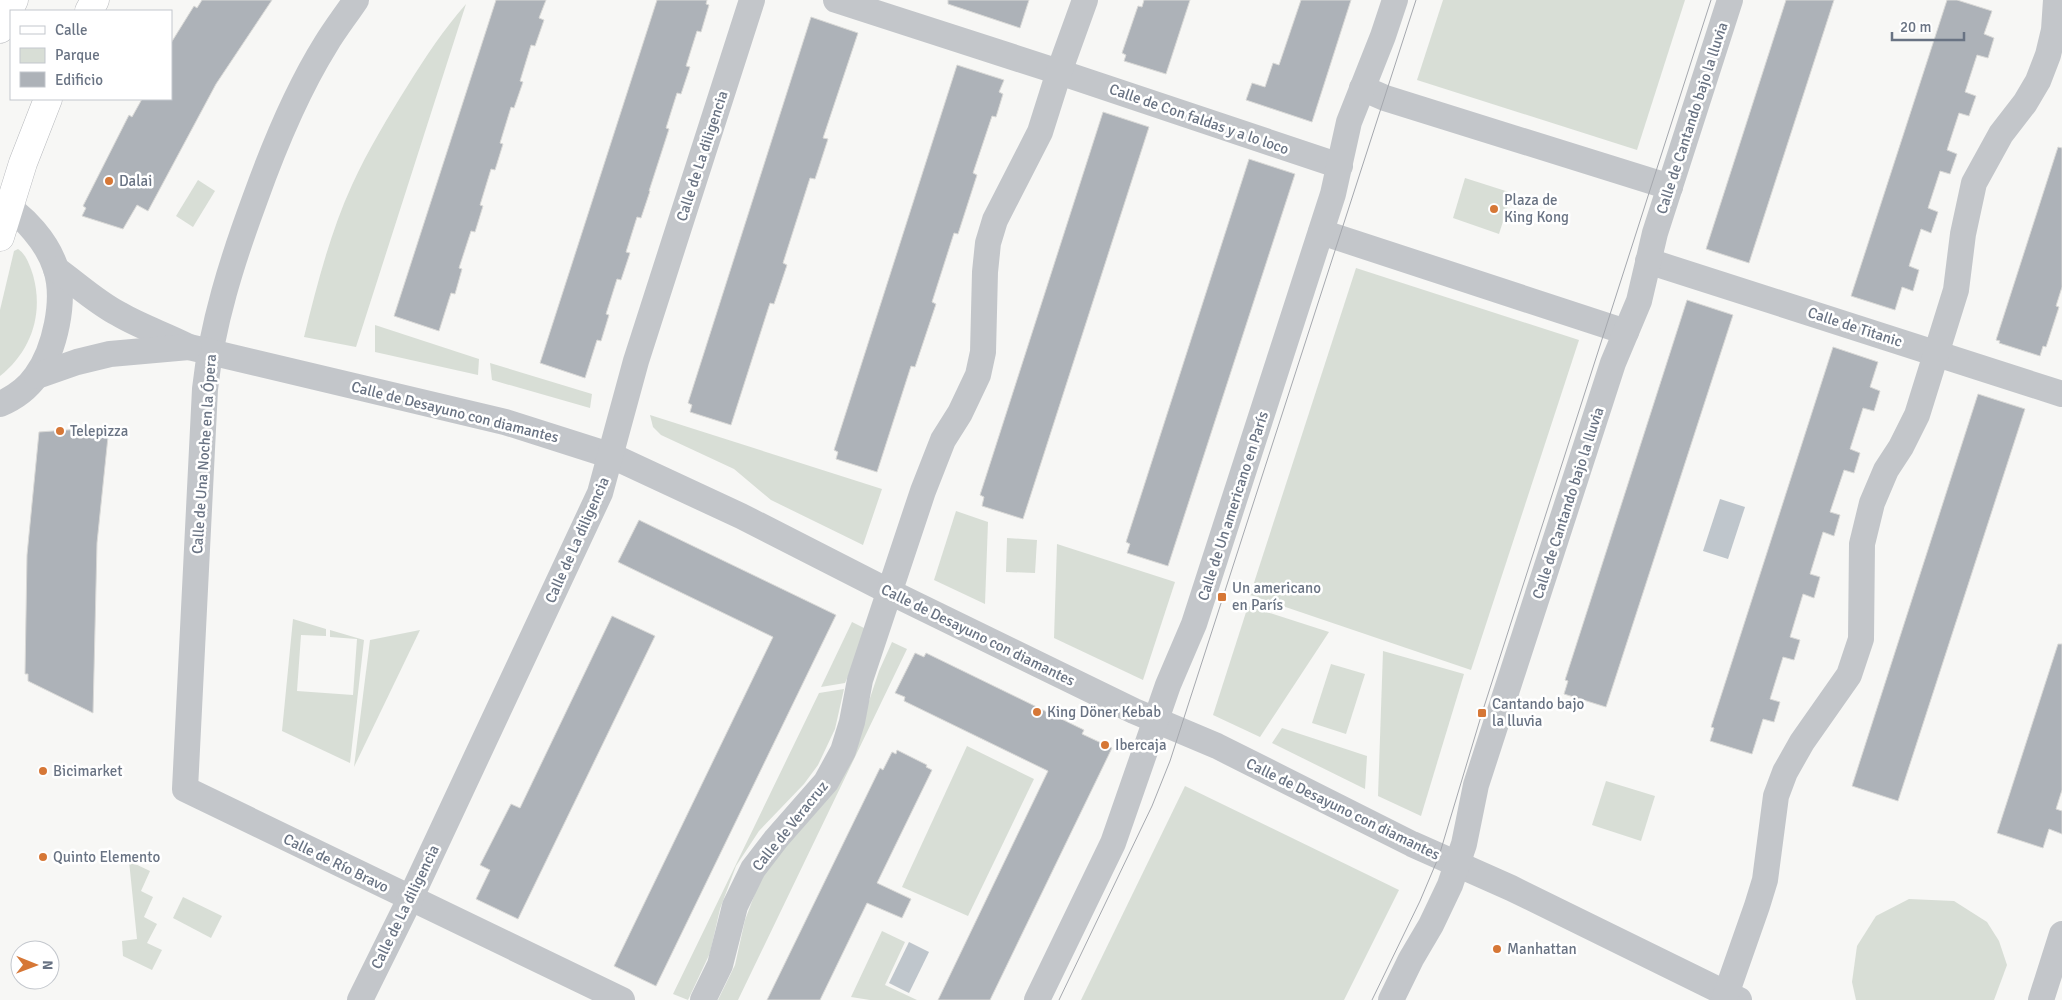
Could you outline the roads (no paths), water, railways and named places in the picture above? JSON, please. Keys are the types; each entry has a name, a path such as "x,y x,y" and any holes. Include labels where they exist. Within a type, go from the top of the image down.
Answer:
{"main road":[{"path":"0,29 14,0"},
{"path":"0,237 4,205 48,100"}],"street":[{"name":"Calle de Una Noche en la Ópera","path":"185,789 205,400 199,350 218,316 239,243 277,139 326,44 356,0"},
{"name":"Calle de La diligencia","path":"360,1000 410,899 595,506 612,456 636,361 752,0"},
{"path":"836,0 1059,72"},
{"name":"Calle de Veracruz","path":"703,1000 720,965 735,906 754,868 776,839 826,782 843,751 852,722 860,680 935,456 942,440 970,394 978,375 983,345 985,272 992,228 1004,200 1037,138 1085,0"},
{"name":"Calle de Un americano en París","path":"1037,1000 1113,843 1156,720 1209,582 1334,194 1349,122 1395,0"},
{"name":"Calle de Cantando bajo la lluvia","path":"1391,1000 1443,901 1458,865 1476,785 1610,373 1639,301 1648,261 1670,187 1730,0"},
{"path":"1730,998 1765,880 1776,796 1785,772 1802,742 1850,675 1861,639 1862,544 1872,503 1886,470 1901,447 1917,415 1956,290 1964,226 1974,183 2001,134 2025,103 2038,81 2048,55 2054,30 2056,0"},
{"name":"Calle de Con faldas y a lo loco","path":"1059,72 1340,166"},
{"path":"1362,88 1384,98 1670,187"},
{"path":"0,404 24,390 37,376 52,343 56,327 60,286 56,268 40,238 29,225 4,205"},
{"path":"1321,232 1626,332"},
{"name":"Calle de Titanic","path":"1648,261 2062,394"},
{"name":"Calle de Desayuno con diamantes","path":"56,268 101,304 118,314 199,350 505,422 612,456 732,512 890,592 1156,720 1217,746 1458,865 1511,888 1730,998"},
{"name":"Calle de Desayuno con diamantes","path":"37,376 77,362 110,354 199,350"},
{"name":"Calle de Río Bravo","path":"185,789 622,1000"},
{"path":"2040,1000 2062,934"}],"tram line":[{"path":"1059,1000 1152,806 1170,761 1416,0"},
{"path":"1372,1000 1420,901 1439,856 1482,713 1711,0"}],"place":[{"name":"Dalai","path":"109,181"},
{"name":"Plaza de King Kong","path":"1494,209"},
{"name":"Telepizza","path":"60,431"},
{"name":"Un americano en París","path":"1222,597"},
{"name":"King Döner Kebab","path":"1037,712"},
{"name":"Cantando bajo la lluvia","path":"1482,713"},
{"name":"Ibercaja","path":"1105,745"},
{"name":"Bicimarket","path":"43,771"},
{"name":"Quinto Elemento","path":"43,857"},
{"name":"Manhattan","path":"1497,949"}]}
